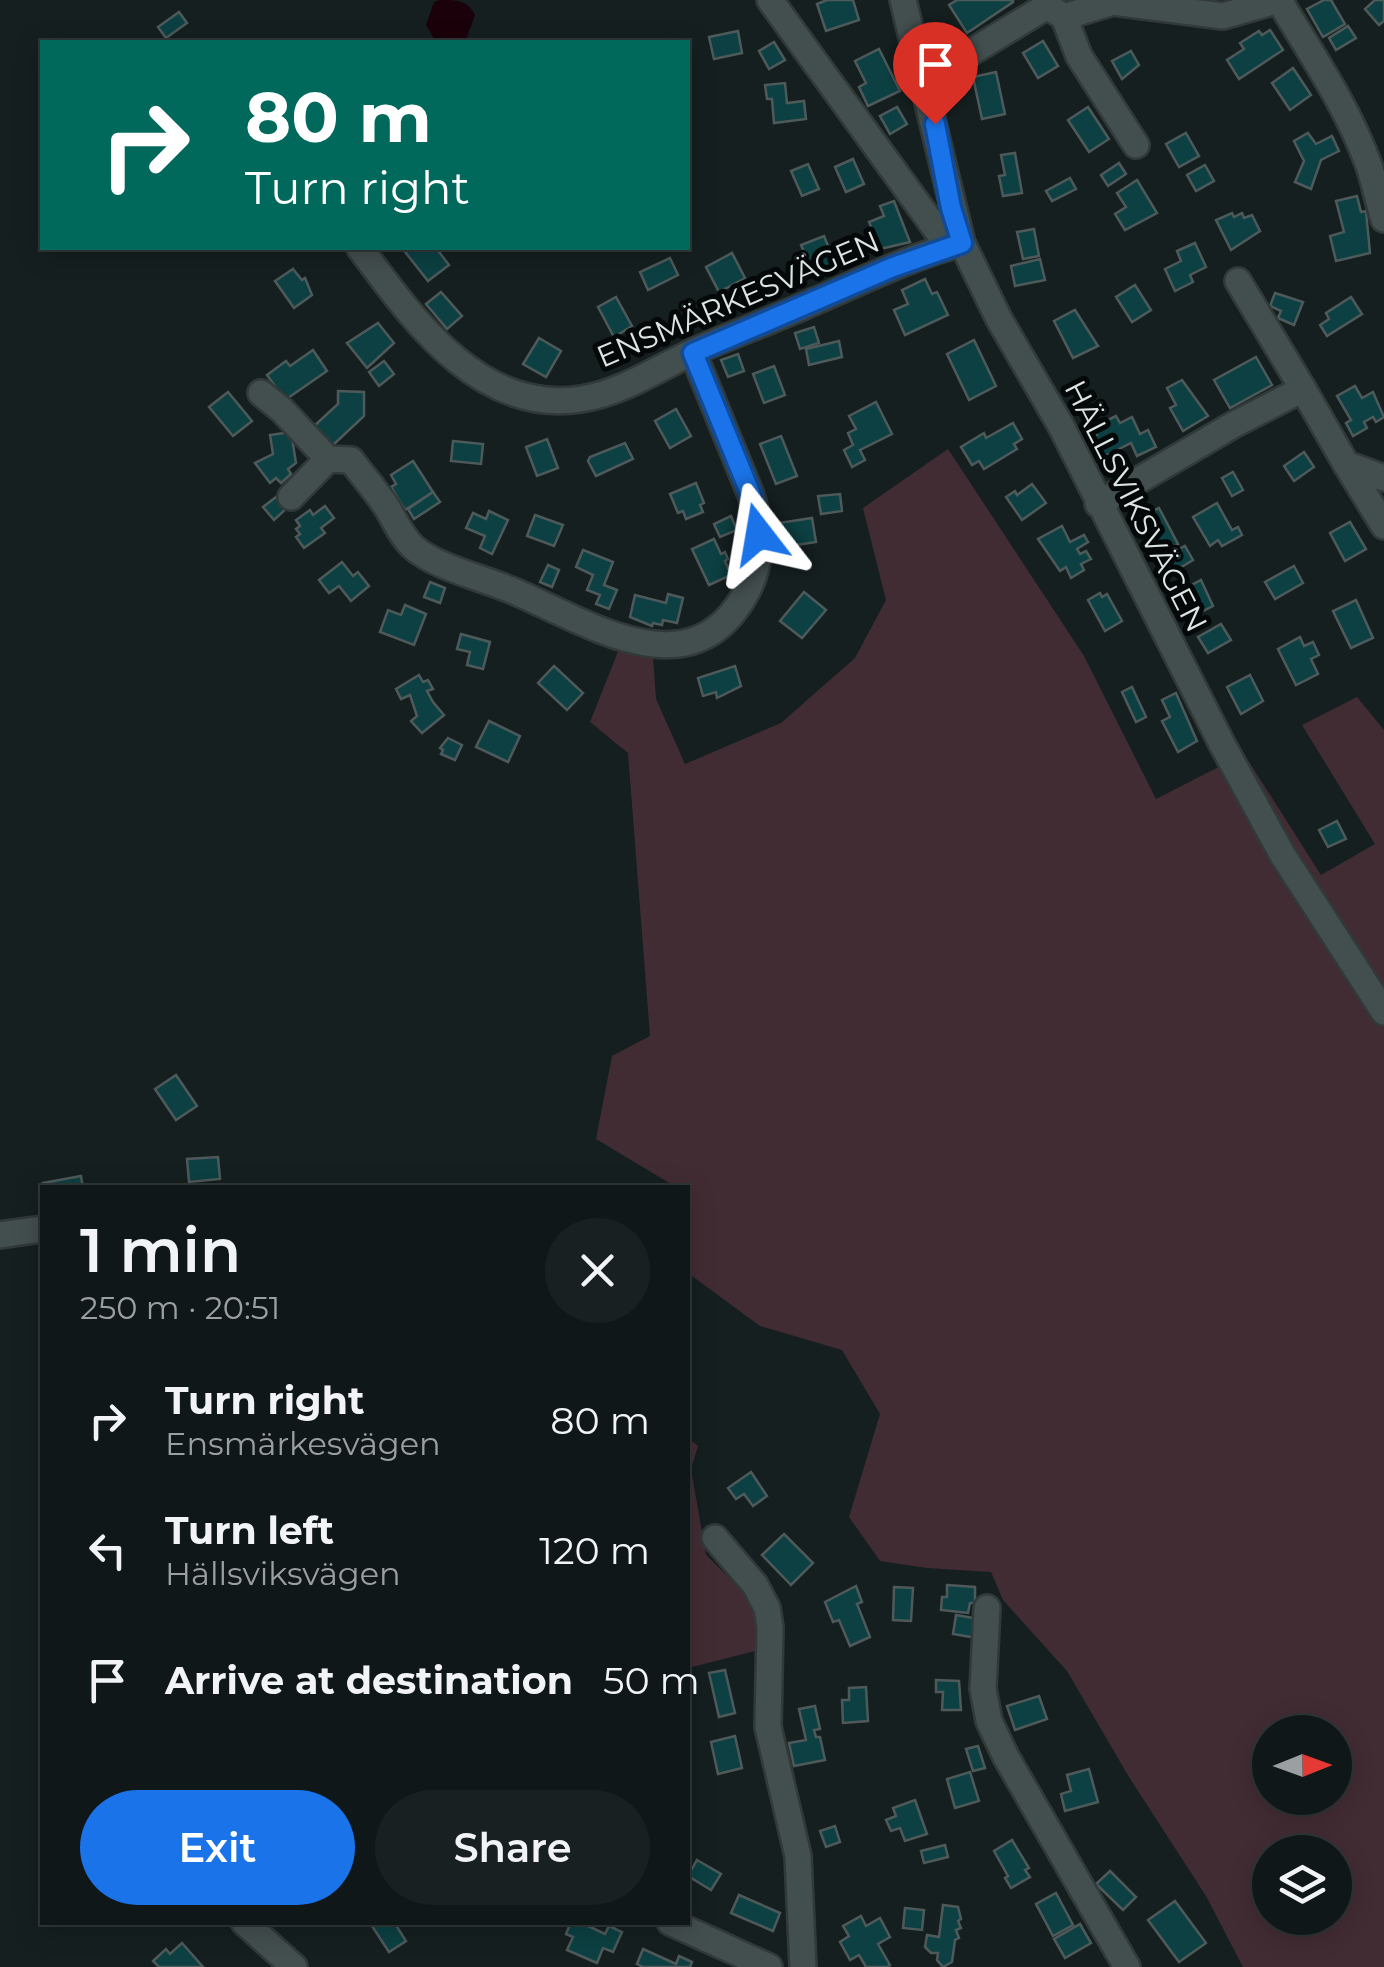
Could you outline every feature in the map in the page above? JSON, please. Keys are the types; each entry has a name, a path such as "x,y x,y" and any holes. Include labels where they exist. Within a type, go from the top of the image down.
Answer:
{"street":[{"path":"770,0 955,245"},
{"name":"HÄLLSVIKSVÄGEN","path":"902,0 924,81 955,245 1060,426 1282,854 1384,1012"},
{"path":"1064,17 1112,2 1223,16 1280,0 1330,83 1356,137 1370,167 1384,219"},
{"path":"924,81 1048,6 1064,17 1079,56 1136,145"},
{"name":"ENSMÄRKESVÄGEN","path":"362,250 412,316 445,351 473,373 519,394 582,399 622,386 955,245"},
{"path":"1238,281 1384,526"},
{"path":"291,498 328,460 351,460 410,545 431,558 618,636 654,645 695,641 712,634 741,602 754,578 759,534 751,495 693,353"},
{"path":"1098,504 1303,389"},
{"path":"261,393 328,460"},
{"path":"1346,464 1384,478"},
{"path":"0,1235 40,1228"},
{"path":"715,1538 756,1585 767,1608 768,1727 798,1856 803,1967"},
{"path":"987,1608 983,1689 989,1721 1127,1967"},
{"path":"247,1925 294,1967"},
{"path":"677,1925 769,1967"}],"shaded area":[{"path":"452,0 469,6 475,15 466,40 435,40 426,25 434,2"},
{"path":"948,449 1084,656 1156,799 1244,754 1321,875 1375,844 1302,725 1357,697 1384,730 1384,1967 1243,1967 1206,1896 1067,1671 1003,1600 991,1572 880,1561 849,1517 880,1414 842,1350 760,1326 692,1276 690,1185 673,1185 596,1139 612,1056 650,1036 628,753 590,722 619,649 653,657 656,699 685,764 781,723 855,658 886,600 863,508"},
{"path":"690,1440 698,1446 691,1469 706,1555 756,1604 759,1650 690,1667"}],"building":[{"path":"853,0 859,20 826,31 817,4"},
{"path":"957,0 1013,2 967,33 949,5"},
{"path":"1331,0 1345,24 1323,37 1307,9"},
{"path":"1375,0 1384,0 1384,21 1379,25 1365,9"},
{"path":"179,12 187,23 166,38 158,27"},
{"path":"1348,26 1356,38 1336,50 1329,38"},
{"path":"1270,30 1283,50 1239,79 1227,60 1244,49 1240,43 1259,31 1262,35"},
{"path":"738,31 742,53 714,59 709,37"},
{"path":"1043,41 1058,66 1038,78 1023,53"},
{"path":"774,42 785,60 769,69 759,51"},
{"path":"879,49 900,91 868,106 859,87 866,83 855,61"},
{"path":"1131,51 1139,65 1122,79 1112,61"},
{"path":"1293,68 1311,95 1290,110 1272,83"},
{"path":"996,72 1005,114 982,119 973,77"},
{"path":"785,83 787,103 804,101 806,119 774,123 772,99 767,99 765,85"},
{"path":"897,107 907,124 890,134 880,116"},
{"path":"1088,107 1109,139 1089,152 1068,120"},
{"path":"1186,133 1199,156 1179,167 1166,144"},
{"path":"1308,133 1316,144 1332,136 1339,151 1321,160 1311,189 1295,182 1304,161 1294,141"},
{"path":"1015,153 1022,193 1003,196 999,176 1005,175 1001,155"},
{"path":"853,159 864,184 846,192 835,167"},
{"path":"1119,163 1126,174 1108,186 1101,175"},
{"path":"808,164 819,189 802,196 791,171"},
{"path":"1205,165 1214,181 1196,191 1187,175"},
{"path":"1070,178 1076,189 1052,201 1046,191"},
{"path":"1137,180 1157,213 1125,230 1115,214 1126,207 1117,193"},
{"path":"1357,196 1361,212 1366,211 1370,253 1336,261 1330,236 1344,232 1336,201"},
{"path":"894,201 910,242 880,249 869,222 884,216 880,206"},
{"path":"1232,213 1234,217 1242,213 1244,218 1252,215 1260,231 1231,250 1216,220"},
{"path":"1034,229 1039,256 1023,259 1017,232"},
{"path":"824,236 838,270 815,279 801,245"},
{"path":"1195,243 1206,267 1190,275 1193,282 1175,291 1165,269 1181,261 1177,251"},
{"path":"404,250 438,250 449,265 428,281"},
{"path":"732,253 745,278 719,292 706,267"},
{"path":"670,258 678,275 648,290 640,272"},
{"path":"1040,259 1045,280 1015,286 1011,266"},
{"path":"293,269 302,280 305,278 312,295 294,308 275,281"},
{"path":"925,279 932,294 937,292 948,315 905,335 894,310 908,304 902,290"},
{"path":"1135,285 1151,310 1132,322 1116,297"},
{"path":"441,292 462,316 447,329 426,304"},
{"path":"1275,293 1303,302 1294,325 1278,318 1281,311 1270,306"},
{"path":"616,297 632,326 614,337 598,307"},
{"path":"1351,297 1362,314 1327,336 1320,325 1329,319 1326,313"},
{"path":"1075,310 1098,346 1073,358 1054,321"},
{"path":"378,323 394,343 367,368 347,343"},
{"path":"814,327 819,343 800,349 795,333"},
{"path":"539,338 561,351 546,377 523,364"},
{"path":"974,340 996,386 969,400 947,354"},
{"path":"839,341 842,357 809,365 806,349"},
{"path":"313,350 327,371 285,400 267,375 286,361 290,366"},
{"path":"738,354 744,371 728,377 721,360"},
{"path":"1256,357 1272,385 1230,408 1214,380"},
{"path":"384,361 394,374 379,386 369,372"},
{"path":"774,366 785,395 764,403 753,374"},
{"path":"1182,380 1208,416 1183,431 1170,408 1176,405 1167,388"},
{"path":"1355,386 1362,398 1373,392 1384,417 1364,422 1367,428 1353,436 1346,423 1351,420 1337,396"},
{"path":"338,391 364,392 364,416 332,446 314,426 338,404"},
{"path":"228,392 252,421 233,436 209,407"},
{"path":"876,402 892,434 860,450 865,460 852,467 844,450 853,445 848,433 856,429 849,416"},
{"path":"676,409 691,436 670,448 655,421"},
{"path":"1116,416 1120,423 1132,417 1140,434 1148,430 1156,447 1137,456 1131,443 1103,457 1093,437 1097,435 1093,427"},
{"path":"1013,423 1022,439 1014,444 1017,449 984,469 979,461 972,465 961,447 984,433 986,438"},
{"path":"291,432 296,463 281,483 276,478 270,483 255,463 273,454 270,435"},
{"path":"781,436 797,476 776,484 760,444"},
{"path":"547,439 558,468 537,476 526,447"},
{"path":"453,441 483,444 481,464 451,461"},
{"path":"625,443 633,459 596,476 588,461 590,457"},
{"path":"1304,452 1314,467 1294,481 1284,466"},
{"path":"413,461 433,492 405,510 391,487 396,484 391,475"},
{"path":"1233,472 1243,490 1232,496 1222,478"},
{"path":"696,483 704,503 700,505 703,512 686,519 683,511 678,513 670,494"},
{"path":"1032,484 1046,503 1022,520 1006,497 1015,491 1017,495"},
{"path":"433,492 440,502 414,519 408,509"},
{"path":"840,494 842,511 821,514 818,496"},
{"path":"276,497 286,509 274,520 263,507"},
{"path":"1217,503 1232,530 1238,527 1242,535 1222,546 1218,540 1210,546 1193,517"},
{"path":"325,506 334,518 321,528 325,533 304,548 296,537 300,526 296,520"},
{"path":"1159,508 1178,544 1160,554 1141,517"},
{"path":"489,511 508,520 492,554 480,548 485,536 466,528 473,513 486,519"},
{"path":"535,515 563,525 554,546 527,536"},
{"path":"731,516 737,530 720,537 714,524"},
{"path":"812,518 816,542 783,547 779,523"},
{"path":"1350,522 1366,549 1345,561 1330,533"},
{"path":"1062,526 1070,542 1084,535 1088,542 1077,549 1080,554 1086,551 1091,559 1081,564 1084,570 1071,578 1066,567 1060,571 1038,539"},
{"path":"714,539 721,554 725,552 731,575 709,585 692,549"},
{"path":"1185,546 1193,560 1173,572 1168,564 1173,561 1169,554"},
{"path":"583,550 613,562 604,585 617,590 609,609 596,604 600,595 587,590 593,575 576,567"},
{"path":"342,562 353,576 358,572 369,586 351,601 339,586 329,593 319,580"},
{"path":"548,565 559,570 552,587 540,582"},
{"path":"1294,566 1303,583 1275,599 1265,582"},
{"path":"1201,580 1213,606 1193,616 1180,591"},
{"path":"430,582 445,588 440,603 424,597"},
{"path":"804,592 826,610 802,638 780,621"},
{"path":"1100,593 1102,597 1107,594 1122,621 1105,631 1088,600"},
{"path":"668,594 683,598 677,623 663,620 662,625 652,626 630,617 635,595 666,603"},
{"path":"1356,600 1373,638 1351,648 1333,611"},
{"path":"405,605 426,614 414,645 380,632 388,610 401,615"},
{"path":"1221,624 1231,640 1208,653 1198,637"},
{"path":"461,634 490,642 483,669 467,665 470,652 457,649"},
{"path":"1300,637 1304,646 1313,642 1319,655 1311,659 1318,674 1296,685 1278,649"},
{"path":"554,666 583,693 567,710 538,683"},
{"path":"735,666 741,686 717,698 716,692 703,696 698,678"},
{"path":"419,675 423,682 428,680 433,689 427,691 444,715 422,733 411,721 417,716 410,695 401,699 396,689"},
{"path":"1250,675 1263,701 1241,714 1227,687"},
{"path":"1132,687 1146,717 1136,722 1122,692"},
{"path":"1176,693 1197,741 1178,752 1162,721 1170,717 1162,700"},
{"path":"489,721 520,736 508,762 476,747"},
{"path":"448,738 462,745 455,760 441,754 440,748"},
{"path":"1337,821 1346,839 1328,847 1319,830"},
{"path":"176,1075 197,1106 176,1120 155,1089"},
{"path":"218,1157 220,1179 189,1182 187,1159"},
{"path":"81,1176 82,1185 43,1185"},
{"path":"751,1472 767,1496 753,1506 744,1494 736,1499 728,1488"},
{"path":"784,1534 813,1563 791,1585 762,1555"},
{"path":"947,1585 975,1587 975,1603 970,1603 968,1613 941,1610"},
{"path":"856,1586 862,1602 857,1604 870,1637 850,1646 839,1620 833,1622 825,1602"},
{"path":"894,1587 913,1588 911,1621 893,1620"},
{"path":"956,1615 979,1619 977,1638 953,1634"},
{"path":"725,1670 735,1713 719,1717 709,1673"},
{"path":"936,1680 959,1681 961,1710 942,1710 943,1692 936,1692"},
{"path":"866,1687 868,1721 843,1723 842,1700 849,1700 849,1688"},
{"path":"1039,1696 1047,1719 1015,1730 1007,1706"},
{"path":"815,1706 820,1729 814,1730 816,1737 820,1737 825,1760 794,1766 789,1743 806,1740 799,1709"},
{"path":"735,1736 742,1768 718,1774 711,1742"},
{"path":"978,1746 985,1768 973,1771 966,1749"},
{"path":"1089,1769 1098,1802 1065,1811 1061,1794 1071,1791 1067,1775"},
{"path":"970,1772 979,1801 955,1808 947,1779"},
{"path":"915,1800 927,1834 905,1841 900,1828 891,1831 886,1820 896,1816 893,1808"},
{"path":"835,1826 840,1842 826,1847 820,1831"},
{"path":"1012,1840 1029,1868 1025,1870 1030,1877 1011,1888 994,1851"},
{"path":"945,1845 948,1857 924,1863 921,1851"},
{"path":"697,1860 721,1874 711,1890 690,1877"},
{"path":"1110,1871 1136,1897 1123,1910 1096,1884"},
{"path":"1056,1893 1073,1925 1053,1936 1036,1904"},
{"path":"739,1895 780,1913 773,1931 731,1913"},
{"path":"1175,1901 1206,1943 1179,1962 1148,1920"},
{"path":"943,1905 958,1907 961,1928 956,1930 959,1938 955,1940 952,1962 943,1967 937,1960 938,1953 925,1947 927,1935 939,1937"},
{"path":"905,1908 924,1910 922,1930 903,1928"},
{"path":"861,1916 866,1926 880,1918 890,1937 878,1944 890,1965 887,1967 866,1967 859,1955 850,1960 840,1942 849,1936 843,1926"},
{"path":"1080,1924 1091,1943 1065,1958 1054,1939"},
{"path":"396,1925 406,1941 389,1952 372,1926"},
{"path":"570,1925 586,1925 605,1934 609,1926 622,1932 613,1952 603,1948 597,1963 567,1950 573,1937 566,1934"},
{"path":"182,1943 203,1967 159,1967 153,1961 166,1949 170,1954"},
{"path":"643,1949 676,1964 679,1956 692,1962 690,1967 643,1967 637,1964"}],"route":[{"path":"759,534 751,495 693,353 893,267 962,243 935,124"}]}
